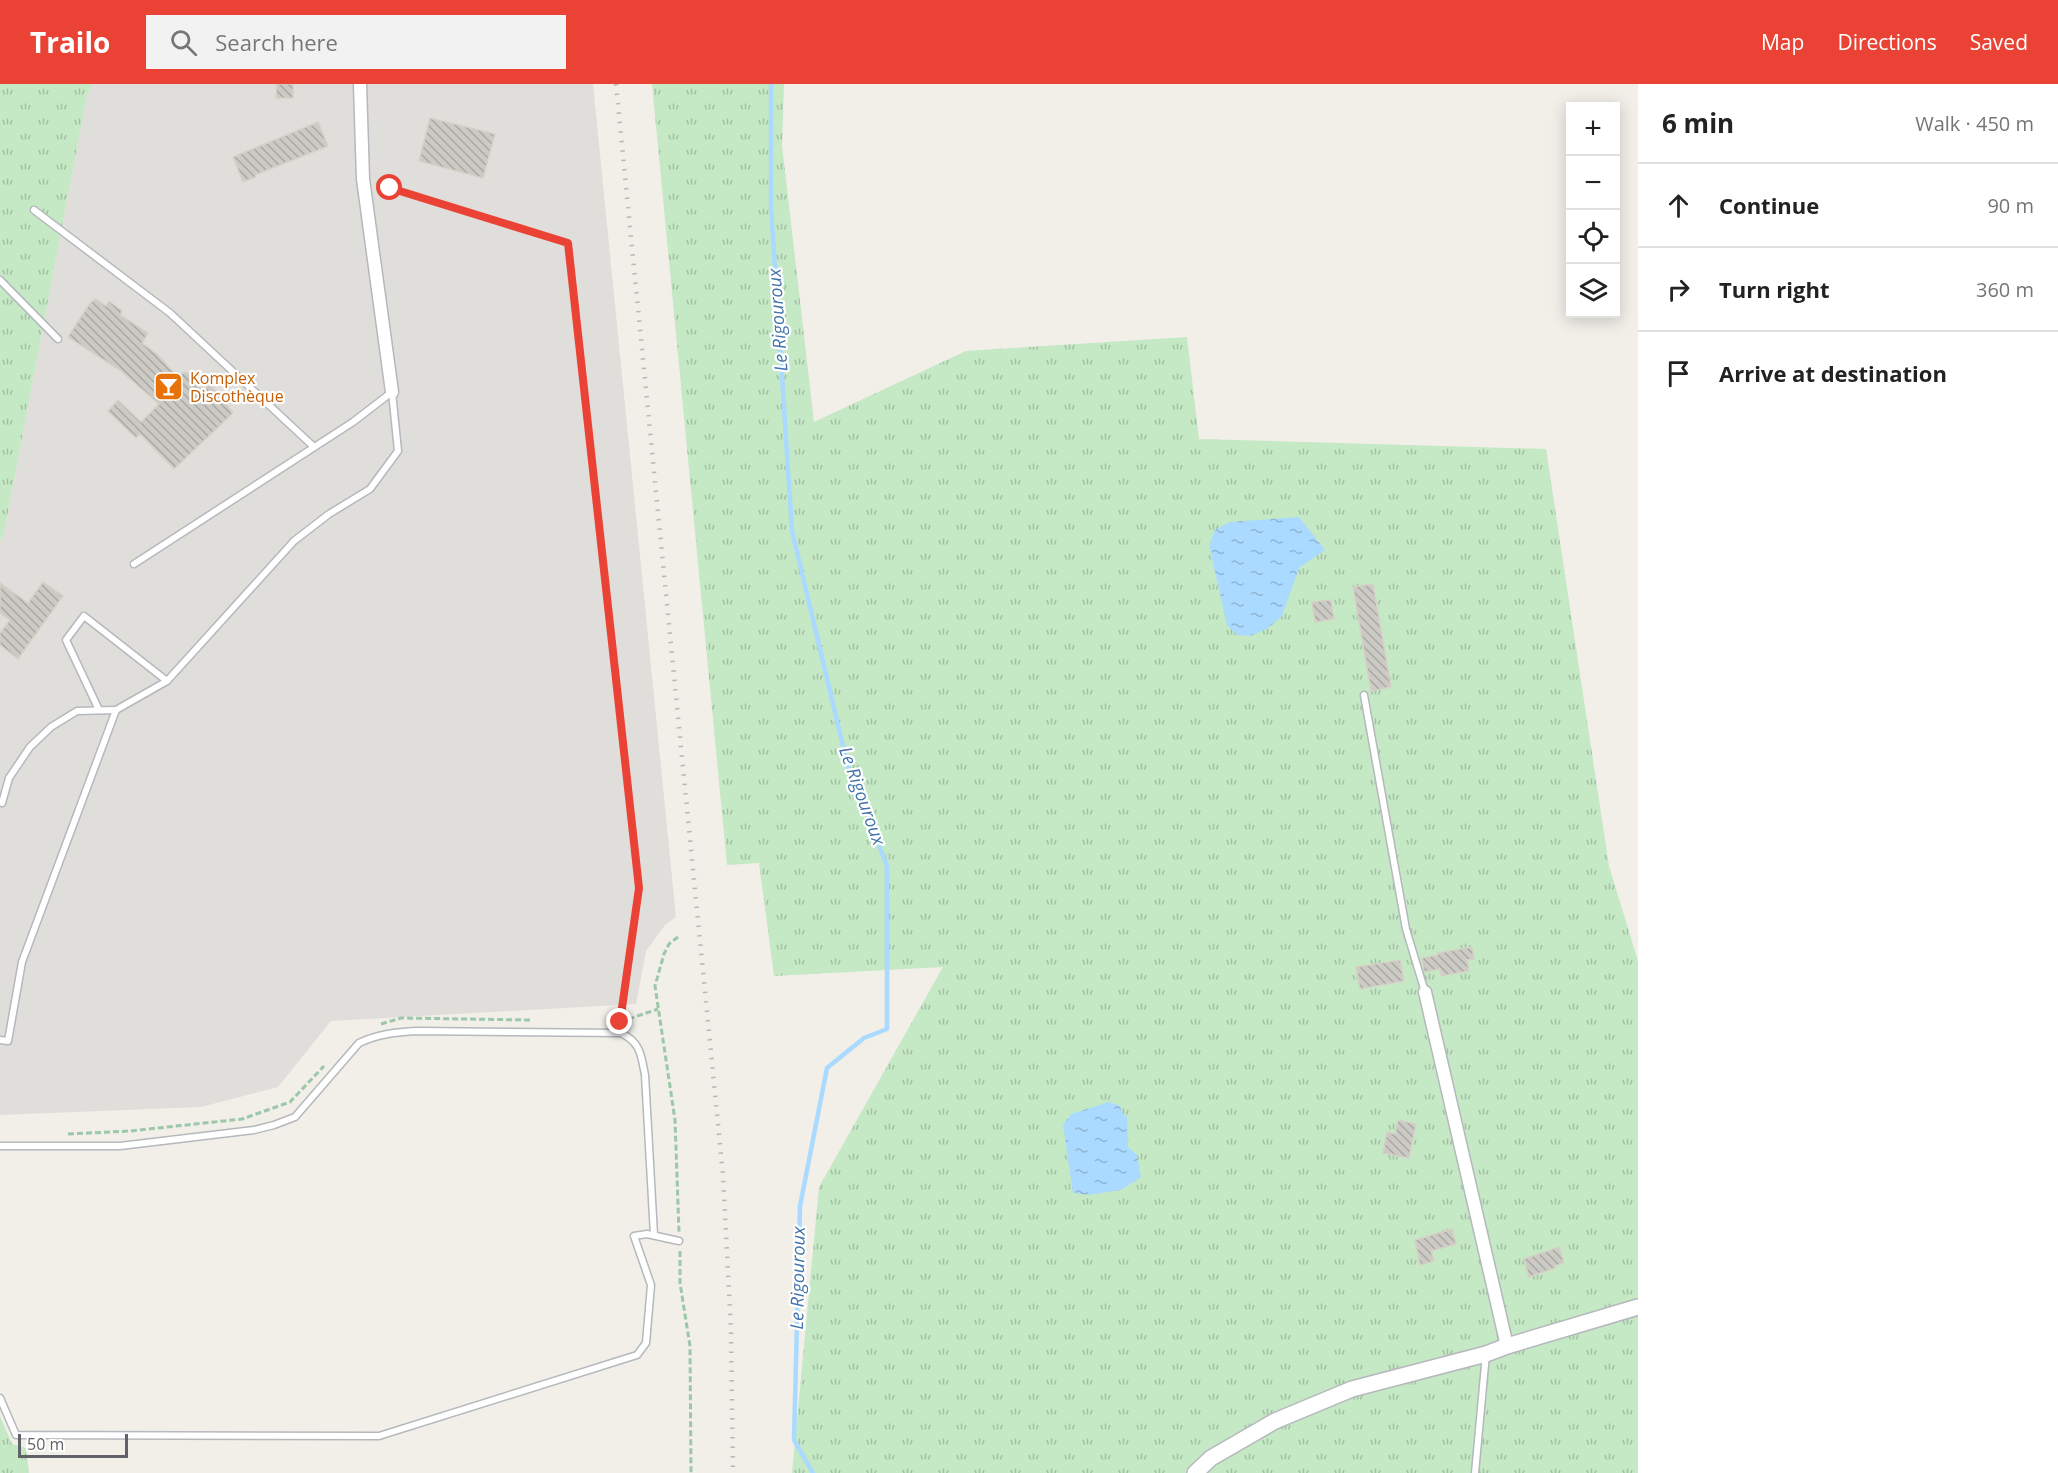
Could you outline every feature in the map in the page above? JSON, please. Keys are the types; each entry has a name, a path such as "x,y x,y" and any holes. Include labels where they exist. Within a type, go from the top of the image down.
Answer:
{"street":[{"path":"360,84 363,179 392,392"},
{"path":"1425,992 1507,1346"},
{"path":"1195,1473 1211,1458 1275,1421 1352,1389 1486,1354 1638,1307"}],"lane":[{"path":"34,210 170,313 314,447"},
{"path":"0,280 58,339"},
{"path":"134,564 353,422 392,392"},
{"path":"2,803 2,792 9,778 30,747 51,726 77,711 116,710 167,681 294,541 328,514 370,489 398,451 392,392"},
{"path":"99,710 66,640 84,616 167,681"},
{"path":"1364,695 1406,929 1425,992"},
{"path":"0,1040 8,1041 22,962 116,710"},
{"path":"0,1146 120,1146 254,1130 274,1125 295,1117 359,1043 374,1036 417,1031 621,1033 633,1039 641,1052 645,1075 654,1235"},
{"path":"0,1398 16,1435 379,1436 638,1355 646,1343 651,1285 634,1236 647,1234 679,1241"},
{"path":"1475,1473 1486,1354"}],"path":[{"path":"363,179 568,243 639,888 620,1022"},
{"path":"658,1009 655,986 659,968 669,944 678,937"}],"shaded area":[{"path":"93,84 593,84 676,917 665,925 646,951 636,1004 331,1021 278,1087 201,1107 0,1115 0,542 4,533 87,95"}],"green space":[{"path":"0,84 93,84 87,95 4,533 0,542"},
{"path":"652,84 784,84 782,145 814,422 966,351 1187,337 1199,439 1546,449 1609,866 1638,961 1638,1473 792,1473 819,1187 943,967 774,976 759,863 727,865"},
{"path":"0,1416 12,1444 26,1448 29,1473 0,1473"}],"water":[{"path":"1299,517 1325,550 1299,568 1282,616 1267,629 1250,636 1237,635 1227,625 1209,545 1215,530 1230,522"},
{"path":"1109,1102 1120,1106 1127,1117 1128,1147 1137,1155 1141,1177 1121,1190 1089,1195 1073,1193 1063,1125 1071,1114"}],"building":[{"path":"277,84 293,84 293,98 276,98"},
{"path":"430,118 495,134 483,178 419,161"},
{"path":"318,122 328,146 243,182 233,157"},
{"name":"Komplex Discothèque","path":"96,299 106,306 109,301 122,311 120,315 148,333 142,343 157,354 178,377 184,372 190,374 193,381 203,391 210,384 233,413 174,469 140,434 136,438 108,411 118,400 141,422 159,404 121,371 68,337 90,303"},
{"path":"43,582 63,596 18,659 0,645 0,633 10,620 0,613 0,583 28,603"},
{"path":"1373,584 1391,687 1371,691 1353,587"},
{"path":"1331,600 1334,619 1315,622 1312,602"},
{"path":"1472,947 1474,959 1467,960 1469,971 1441,976 1440,969 1424,972 1422,958"},
{"path":"1400,960 1404,981 1360,989 1356,967"},
{"path":"1398,1120 1416,1124 1409,1158 1383,1153 1387,1132 1395,1134"},
{"path":"1452,1229 1456,1244 1431,1251 1434,1261 1420,1265 1415,1240"},
{"path":"1559,1247 1564,1263 1529,1277 1524,1259"}],"waterway":[{"name":"Le Rigouroux","path":"771,84 771,207 792,531 848,767 887,866 887,1029 864,1038 827,1068 800,1206 794,1440 813,1473"}],"railway":[{"path":"616,84 723,1175 731,1331 733,1473"}],"place":[{"name":"Komplex Discothèque","path":"169,387"}],"route":[{"path":"390,188 568,243 639,888 620,1022"}]}
